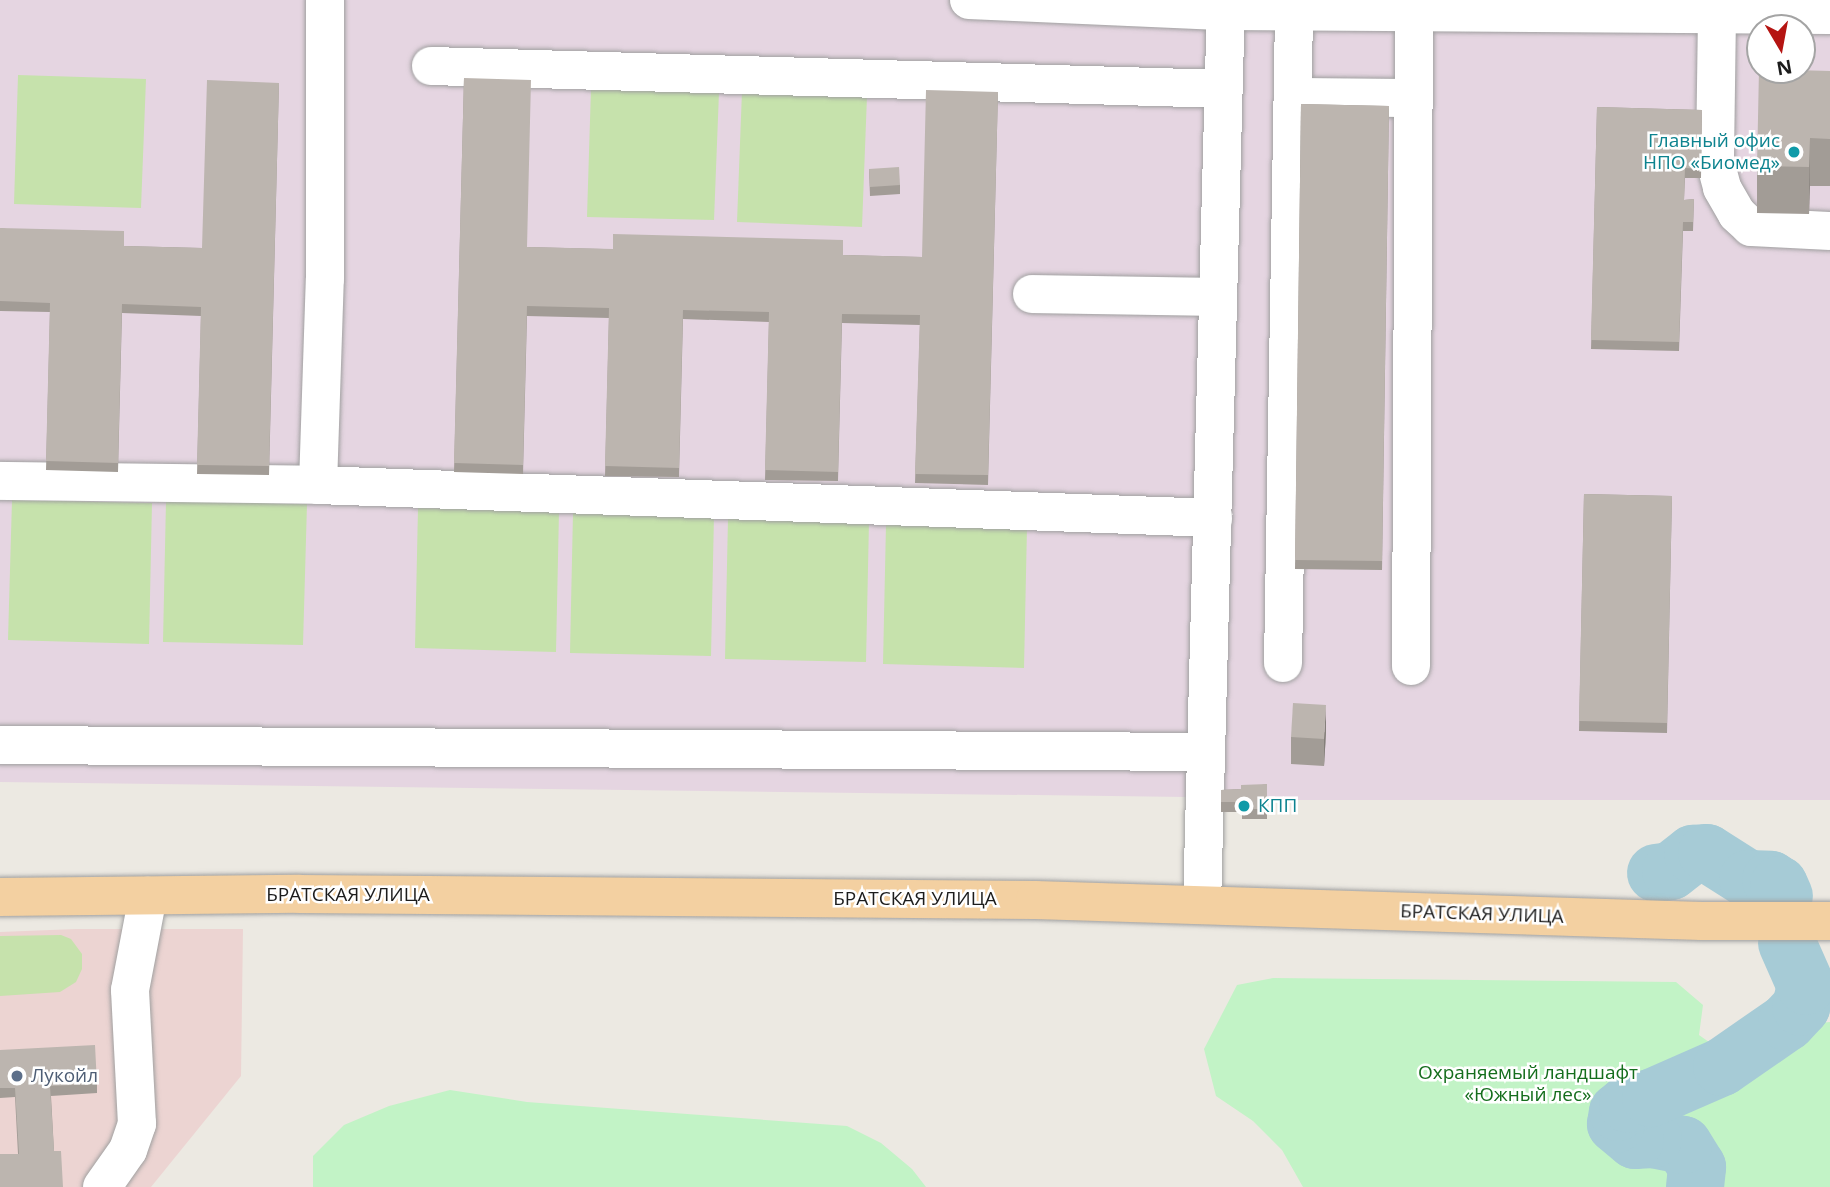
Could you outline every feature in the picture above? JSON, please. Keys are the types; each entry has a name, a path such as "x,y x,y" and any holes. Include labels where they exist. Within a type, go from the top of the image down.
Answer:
{"main road":[{"name":"БРАТСКАЯ УЛИЦА","path":"0,897 299,894 1021,900 1689,920 1830,921"}],"lane":[{"path":"317,485 325,279 325,0"},
{"path":"969,0 1226,6 1294,11 1414,11 1531,6 1721,7 1830,15"},
{"path":"1202,905 1226,6"},
{"path":"1721,7 1715,161 1722,188 1737,214 1751,227 1830,231"},
{"path":"1283,663 1294,11"},
{"path":"1410,666 1414,11"},
{"path":"431,66 1223,89"},
{"path":"1293,97 1412,98"},
{"path":"1032,294 1218,297"},
{"path":"0,481 317,485 1213,518"},
{"path":"0,745 1206,752"},
{"path":"102,1187 128,1150 137,1124 130,990 148,896"}],"shaded area":[{"path":"0,0 1830,0 1830,800 1267,800 1267,819 1242,819 1242,812 1221,812 1186,797 0,782"},
{"path":"243,929 241,1076 151,1187 0,1187 0,932"}],"green space":[{"path":"18,75 146,79 141,208 14,204"},
{"path":"591,88 719,92 714,220 587,217"},
{"path":"742,91 867,96 862,227 737,222"},
{"path":"12,500 152,503 149,644 8,640"},
{"path":"166,501 307,504 303,645 163,642"},
{"path":"418,508 559,511 556,652 415,648"},
{"path":"573,512 714,515 711,656 570,653"},
{"path":"728,518 869,521 866,662 725,659"},
{"path":"886,524 1027,527 1024,668 883,664"},
{"path":"61,935 71,939 82,954 82,969 76,982 60,992 0,996 0,936"},
{"name":"Охраняемый ландшафт «Южный лес»","path":"1273,978 1676,982 1703,1005 1699,1035 1716,1047 1744,1048 1808,1024 1830,1022 1830,1187 1303,1187 1282,1150 1253,1121 1216,1096 1204,1049 1237,985"},
{"path":"450,1090 527,1102 847,1126 881,1143 912,1169 926,1187 313,1187 313,1156 344,1125 389,1106"}],"building":[{"path":"1816,71 1830,71 1830,139 1810,138 1809,167 1757,166 1759,84 1816,84"},
{"path":"464,78 531,80 527,247 613,249 613,234 843,240 843,255 922,257 926,90 998,92 988,475 915,474 920,315 842,314 838,472 765,470 769,312 683,310 679,468 605,466 609,308 527,306 523,465 454,463"},
{"path":"207,80 279,83 269,466 197,465 201,307 122,304 118,463 46,461 50,303 0,301 0,228 124,231 124,246 202,248"},
{"path":"1301,104 1389,106 1382,561 1295,560"},
{"path":"1597,107 1702,110 1701,169 1685,168 1684,200 1694,199 1693,222 1683,222 1679,342 1591,340"},
{"path":"899,167 900,185 870,187 869,169"},
{"path":"1584,494 1672,496 1667,723 1579,721"},
{"path":"1293,703 1326,705 1324,739 1291,737"},
{"path":"1267,784 1267,809 1242,809 1242,802 1221,802 1221,790 1241,789 1241,785"},
{"path":"95,1045 97,1084 50,1086 54,1151 61,1151 63,1187 0,1187 0,1154 19,1154 15,1088 0,1088 0,1050"}],"waterway":[{"path":"1656,873 1671,871 1693,854 1707,853 1748,879 1771,880 1779,885 1784,896"},
{"path":"1695,1187 1697,1167 1683,1145 1653,1139 1635,1140 1616,1124 1618,1112 1628,1104 1651,1098 1722,1067 1787,1022 1801,1007 1806,986 1787,943"}],"place":[{"name":"Главный офис НПО «Биомед»","path":"1794,152"},
{"name":"КПП","path":"1244,806"},
{"name":"Лукойл","path":"17,1076"}]}
